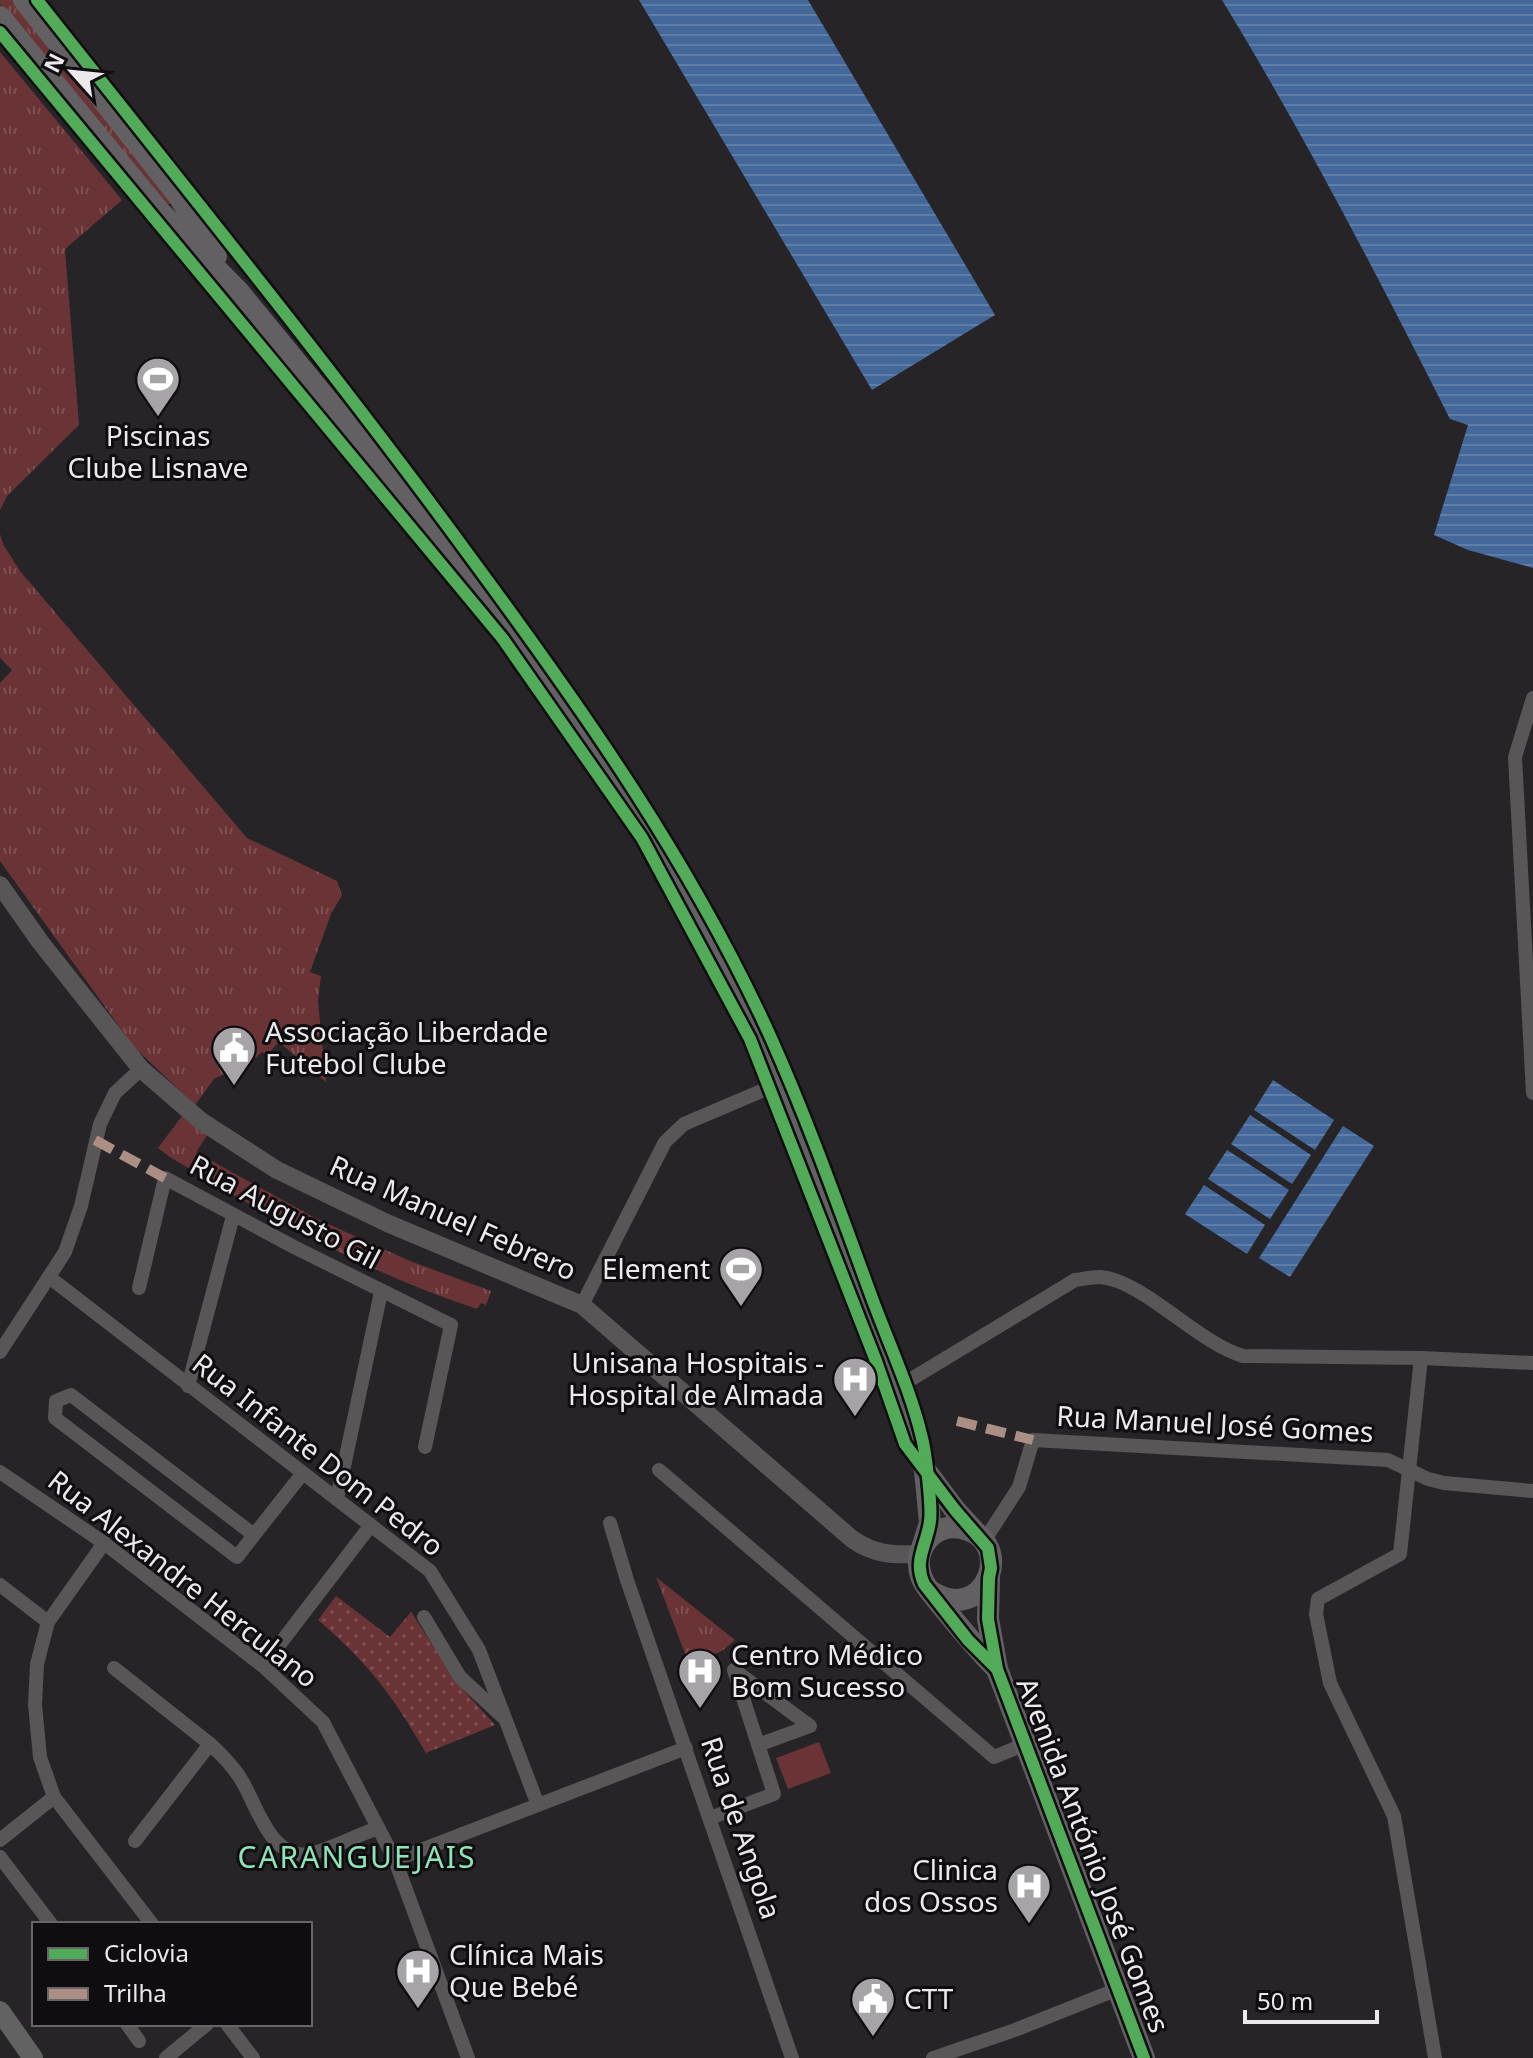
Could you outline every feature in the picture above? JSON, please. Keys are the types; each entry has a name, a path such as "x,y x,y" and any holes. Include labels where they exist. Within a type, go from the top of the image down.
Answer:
{"main road":[{"path":"24,0 178,195 238,291"},
{"path":"0,17 158,210 238,291 513,634 586,733 667,862 719,956 780,1083 925,1470 930,1523 921,1550 920,1575 930,1591 939,1597 959,1601 977,1593 989,1578 991,1558 981,1538 925,1470"},
{"path":"921,1550 929,1537 946,1528 963,1528 981,1538"},
{"name":"Avenida António José Gomes","path":"989,1578 988,1619 997,1669 1144,2058"},
{"name":"Avenida António José Gomes","path":"930,1591 968,1640 997,1669"},
{"path":"0,2011 33,2058"}],"street":[{"path":"1533,698 1515,757 1533,1093"},
{"name":"Rua Manuel Febrero","path":"0,885 41,943 141,1069 201,1121 277,1170 387,1223 582,1305 852,1539 882,1554 921,1550"},
{"path":"0,1352 65,1252 81,1206 100,1124 115,1093 141,1069"},
{"path":"582,1305 665,1142 684,1124 780,1083"},
{"name":"Rua Augusto Gil","path":"139,1288 165,1178 233,1216 451,1325 425,1447"},
{"path":"188,1386 233,1216"},
{"name":"Rua Infante Dom Pedro","path":"49,1277 430,1571 479,1650 538,1805"},
{"path":"895,1389 1075,1280 1100,1277 1130,1286 1221,1348 1243,1356 1533,1363"},
{"name":"Rua Augusto Gil","path":"337,1499 381,1292"},
{"path":"1421,1358 1400,1554 1318,1599 1316,1614 1330,1683 1394,1816 1435,2058"},
{"path":"254,1535 71,1395 56,1401 55,1418 237,1557 303,1473"},
{"name":"Rua Manuel José Gomes","path":"981,1538 1019,1487 1033,1440 1388,1460 1444,1483 1533,1491"},
{"path":"659,1470 994,1757 1016,1748 1025,1739"},
{"name":"Rua Alexandre Herculano","path":"0,1472 104,1543 263,1666 323,1722 395,1860 468,2058"},
{"name":"Rua de Angola","path":"610,1523 792,2058"},
{"path":"263,1666 371,1525"},
{"path":"104,1543 48,1622 37,1664 35,1705 40,1757 54,1797 150,1922"},
{"path":"0,1585 48,1622"},
{"path":"424,1617 460,1677 505,1719"},
{"path":"114,1668 210,1744 232,1767 268,1830 283,1847 308,1854 378,1828"},
{"path":"710,1818 774,1794 753,1730 734,1670 810,1726 758,1745"},
{"path":"135,1841 210,1744"},
{"path":"395,1860 686,1748"},
{"path":"0,1840 54,1797"},
{"path":"0,1857 49,1922"},
{"path":"933,2058 1015,2030 1118,1989"},
{"path":"128,2026 139,2041"},
{"path":"166,2058 205,2026"},
{"path":"229,2026 253,2058"}],"green space":[{"path":"0,0 13,0 171,200 170,204 166,204 0,4"},
{"path":"0,52 122,200 65,249 79,425 7,496 0,510"},
{"path":"0,534 20,571 247,838 337,881 342,895 331,914 310,972 321,976 318,1001 326,1082 279,1042 267,1055 262,1052 252,1061 214,1079 195,1105 134,1047 0,861 0,683 12,670 0,658"},
{"path":"182,1116 207,1135 197,1151 210,1160 315,1218 410,1261 491,1291 486,1305 481,1303 477,1309 436,1295 358,1261 244,1201 170,1157 158,1148"},
{"path":"656,1577 735,1640 722,1651 689,1664"},
{"path":"336,1596 390,1637 411,1612 459,1685 495,1725 426,1753 379,1682 352,1651 318,1620"},
{"path":"819,1742 831,1773 788,1789 776,1758"}],"water":[{"path":"639,0 808,0 995,315 872,390"},
{"path":"1222,0 1533,0 1533,568 1468,550 1434,535 1468,425 1450,419 1340,207"},
{"path":"1273,1080 1334,1120 1315,1150 1254,1110"},
{"path":"1250,1115 1311,1155 1292,1184 1231,1144"},
{"path":"1343,1126 1374,1146 1290,1277 1259,1258"},
{"path":"1227,1150 1289,1190 1270,1219 1208,1179"},
{"path":"1204,1185 1265,1225 1247,1254 1185,1214"}],"marked path":[{"path":"95,1140 165,1178"},
{"path":"957,1421 1033,1440"}],"cycle path":[{"path":"37,0 311,347 471,558 595,731 707,911 785,1070 912,1403 924,1445 929,1493 930,1521 920,1560 924,1584 968,1640 997,1669"},
{"path":"0,32 503,639 642,838 750,1039 876,1361 905,1444 988,1548 991,1568 988,1619 997,1669 1144,2058"}],"place":[{"name":"Piscinas Clube Lisnave","path":"158,418"},
{"name":"Associação Liberdade Futebol Clube","path":"234,1087"},
{"name":"Element","path":"741,1308"},
{"name":"Unisana Hospitais - Hospital de Almada","path":"855,1418"},
{"name":"Centro Médico Bom Sucesso","path":"700,1710"},
{"name":"Clinica dos Ossos","path":"1029,1925"},
{"name":"Clínica Mais Que Bebé","path":"418,2010"},
{"name":"CTT","path":"873,2038"}],"district":[{"name":"CARANGUEJAIS","path":"357,1858"}]}
